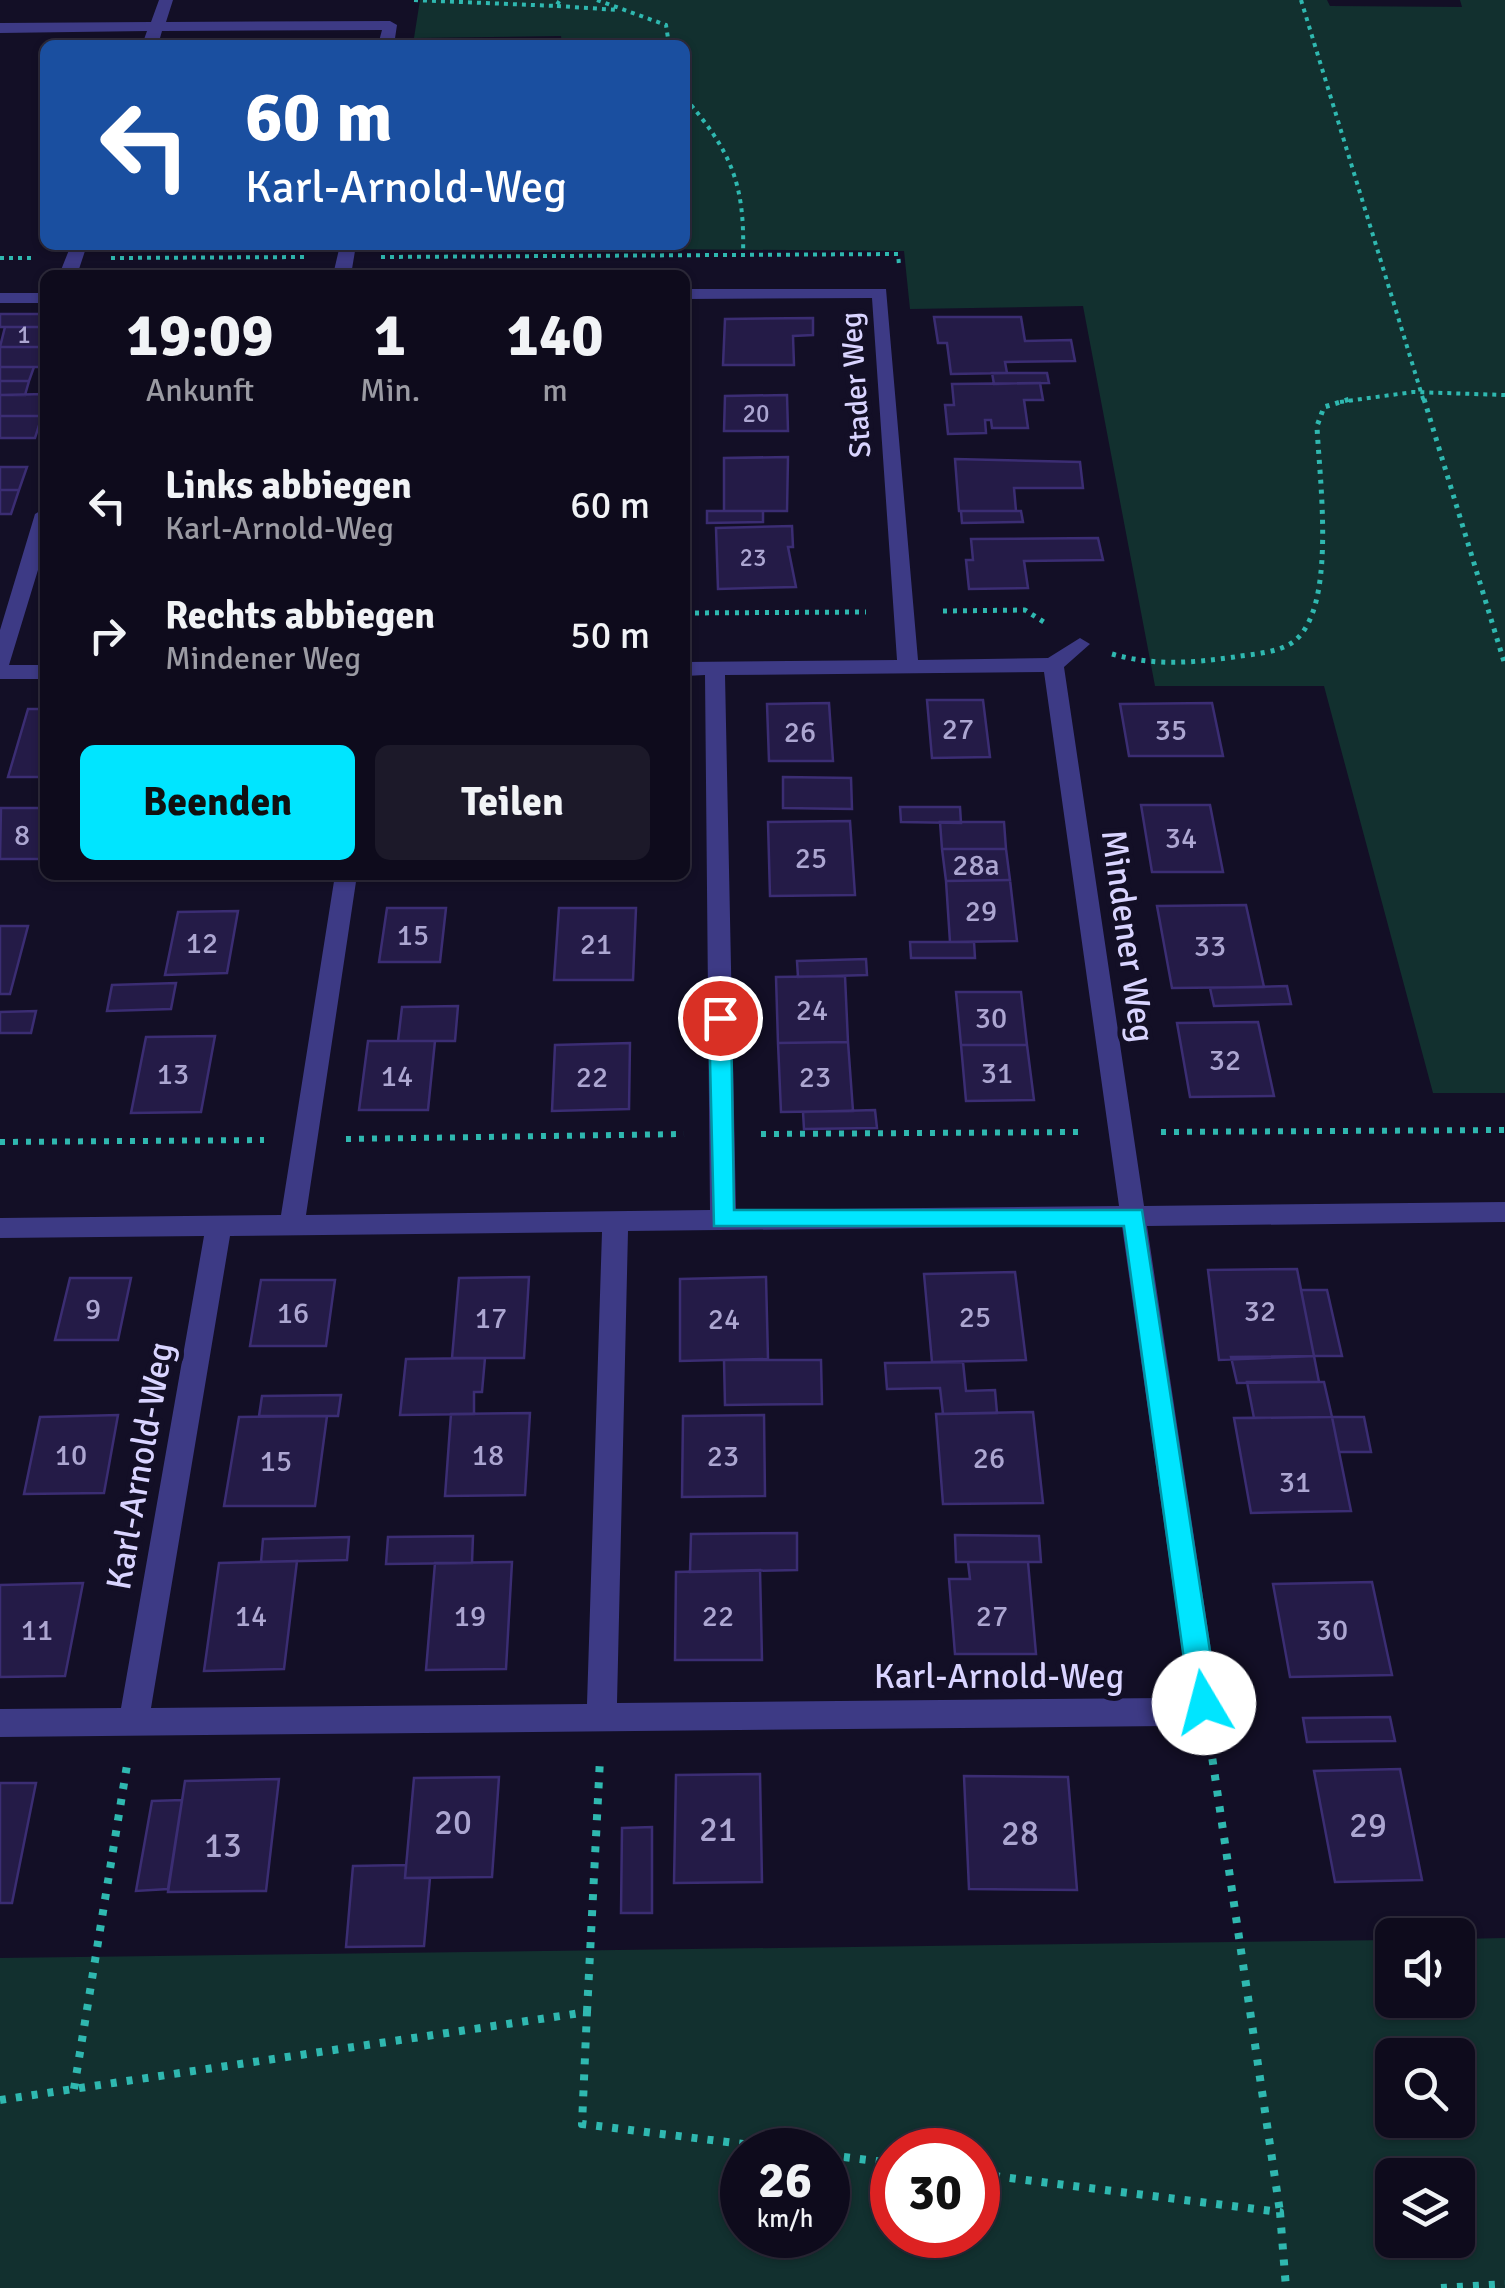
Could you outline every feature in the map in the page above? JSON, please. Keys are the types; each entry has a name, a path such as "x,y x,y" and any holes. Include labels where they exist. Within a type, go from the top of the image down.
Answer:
{"street":[{"path":"152,40 166,0"},
{"path":"0,28 390,25 387,40"},
{"name":"Stader Weg","path":"690,294 880,293 908,667"},
{"path":"0,298 40,298"},
{"path":"0,664 40,531"},
{"path":"690,669 1054,666 1080,644"},
{"name":"Mindener Weg","path":"1054,666 1134,1216"},
{"path":"716,669 723,1220"},
{"path":"0,672 40,672"},
{"path":"292,1224 345,880"},
{"path":"0,1228 1505,1212"},
{"path":"1134,1216 1204,1703"},
{"path":"602,1717 615,1222"},
{"name":"Karl-Arnold-Weg","path":"134,1720 219,1226"},
{"name":"Karl-Arnold-Weg","path":"0,1723 1167,1712 1204,1703"}],"path":[{"path":"414,0 630,10"},
{"path":"556,6 560,0"},
{"path":"597,0 666,25 668,40"},
{"path":"1301,0 1505,665"},
{"path":"690,104 733,157 741,192 743,254"},
{"path":"1080,644 1155,667 1247,654 1296,642 1314,615 1321,584 1317,426 1324,407 1346,398 1420,391 1505,394"},
{"path":"1204,1703 1280,2212 1286,2288"},
{"path":"602,1717 582,2124 720,2141"},
{"path":"74,2090 134,1720"},
{"path":"0,2100 586,2012"},
{"path":"1000,2177 1280,2212"},
{"path":"1441,2288 1505,2284"}],"green space":[{"path":"420,0 1327,0 1330,6 1462,7 1460,0 1505,0 1505,1093 1433,1093 1324,686 1155,686 1083,306 910,309 904,251 690,249 690,40 561,40 561,36 414,38"},
{"path":"1505,1938 1505,2288 0,2288 0,1958 1375,1940 1375,2018 1475,2018 1475,1939"}],"building":[{"path":"0,314 40,314 40,327 0,327"},
{"path":"934,317 1021,317 1025,341 1071,340 1075,361 1005,362 1007,373 951,374 947,343 938,343"},
{"path":"813,318 813,335 793,336 794,365 723,365 725,319"},
{"path":"5,327 40,327 40,347 0,347"},
{"path":"0,347 40,347 40,367 0,367"},
{"path":"0,367 34,367 29,381 0,381"},
{"path":"992,373 1047,373 1049,383 994,384"},
{"path":"0,381 29,381 25,395 0,395"},
{"path":"1040,383 1043,400 1024,400 1028,428 992,428 991,420 985,420 986,433 948,434 945,405 954,405 952,384"},
{"path":"40,394 40,416 0,416 0,395"},
{"path":"787,395 788,431 724,431 725,396"},
{"path":"0,416 40,416 35,438 0,438"},
{"path":"788,457 787,511 724,511 724,458"},
{"path":"955,459 1080,462 1083,488 1014,488 1016,511 959,511"},
{"path":"0,467 27,467 19,490 0,490"},
{"path":"0,490 19,490 11,514 0,514"},
{"path":"707,511 763,511 763,522 707,523"},
{"path":"961,511 1021,511 1023,522 962,523"},
{"path":"792,526 793,547 788,547 796,587 718,589 716,528"},
{"path":"1098,538 1103,560 1024,561 1028,588 969,589 966,560 973,560 971,539"},
{"path":"927,700 983,700 990,757 932,758"},
{"path":"829,703 833,761 769,761 767,704"},
{"path":"1212,703 1223,756 1129,756 1120,704"},
{"path":"28,709 40,709 40,777 8,777"},
{"path":"783,777 851,778 852,809 783,808"},
{"path":"1141,805 1210,805 1223,872 1152,872"},
{"path":"900,807 960,807 961,823 901,822"},
{"path":"1,808 40,808 40,859 0,859"},
{"path":"850,821 855,895 770,896 768,822"},
{"path":"940,822 1004,822 1006,849 942,849"},
{"path":"942,849 1006,849 1010,880 946,881"},
{"path":"1010,880 1017,941 950,942 946,881"},
{"path":"1246,905 1264,987 1172,988 1157,906"},
{"path":"387,908 446,908 440,962 379,962"},
{"path":"559,908 636,908 633,980 554,980"},
{"path":"238,911 227,973 165,975 178,912"},
{"path":"0,926 28,926 10,994 0,994"},
{"path":"910,942 974,942 975,958 911,958"},
{"path":"866,959 867,975 798,977 797,961"},
{"path":"845,976 848,1042 778,1043 776,977"},
{"path":"176,983 171,1009 107,1011 112,985"},
{"path":"1287,986 1291,1004 1214,1006 1210,988"},
{"path":"956,992 1021,992 1027,1045 961,1045"},
{"path":"458,1006 455,1041 398,1041 402,1007"},
{"path":"36,1011 31,1033 0,1033 0,1012"},
{"path":"1258,1022 1274,1096 1190,1097 1177,1023"},
{"path":"215,1036 201,1112 131,1113 146,1037"},
{"path":"368,1041 435,1041 428,1110 359,1110"},
{"path":"848,1042 853,1111 781,1112 778,1043"},
{"path":"630,1043 629,1109 552,1111 555,1045"},
{"path":"961,1045 1027,1045 1034,1100 966,1101"},
{"path":"875,1110 877,1128 804,1129 803,1112"},
{"path":"1297,1269 1314,1356 1219,1360 1208,1270"},
{"path":"1015,1272 1026,1360 932,1362 924,1274"},
{"path":"529,1277 524,1358 452,1358 459,1278"},
{"path":"766,1277 768,1359 680,1361 680,1279"},
{"path":"70,1278 131,1278 118,1340 55,1340"},
{"path":"261,1280 335,1280 326,1346 250,1346"},
{"path":"1301,1290 1327,1290 1342,1356 1314,1356"},
{"path":"1314,1356 1319,1382 1237,1383 1231,1357"},
{"path":"485,1358 482,1392 474,1392 474,1414 400,1415 406,1359"},
{"path":"724,1360 821,1360 822,1404 725,1405"},
{"path":"963,1362 966,1391 995,1390 997,1413 943,1414 940,1388 887,1389 885,1363"},
{"path":"1247,1382 1324,1382 1332,1417 1254,1418"},
{"path":"341,1395 338,1416 259,1416 262,1396"},
{"path":"1033,1412 1043,1503 943,1504 936,1414"},
{"path":"530,1413 525,1495 445,1496 451,1414"},
{"path":"118,1415 104,1493 24,1494 40,1417"},
{"path":"764,1415 765,1496 682,1497 683,1416"},
{"path":"327,1416 315,1506 224,1506 239,1417"},
{"path":"1332,1417 1351,1511 1251,1513 1234,1418"},
{"path":"1332,1417 1364,1417 1371,1452 1339,1452"},
{"path":"797,1533 797,1570 690,1572 691,1534"},
{"path":"955,1535 1039,1536 1041,1562 956,1562"},
{"path":"473,1536 472,1563 386,1564 388,1537"},
{"path":"349,1537 347,1560 261,1562 263,1539"},
{"path":"297,1561 284,1669 204,1671 219,1563"},
{"path":"512,1562 506,1669 426,1670 435,1563"},
{"path":"968,1562 1028,1562 1036,1654 955,1654 949,1579 970,1579"},
{"path":"760,1570 762,1660 675,1660 676,1572"},
{"path":"1372,1582 1392,1675 1290,1677 1273,1584"},
{"path":"83,1583 65,1676 0,1677 0,1585"},
{"path":"1390,1717 1395,1741 1307,1742 1303,1718"},
{"path":"1400,1769 1422,1880 1335,1882 1314,1771"},
{"path":"760,1774 762,1882 674,1883 676,1775"},
{"path":"964,1776 1068,1777 1077,1890 969,1889"},
{"path":"499,1777 492,1877 405,1878 414,1778"},
{"path":"279,1779 266,1891 168,1892 185,1781"},
{"path":"0,1783 36,1783 12,1903 0,1903"},
{"path":"182,1800 168,1889 136,1891 152,1801"},
{"path":"652,1827 652,1913 621,1913 622,1828"},
{"path":"406,1865 405,1878 430,1878 424,1946 346,1947 353,1866"}],"route":[{"path":"720,1018 723,1220 1134,1216 1204,1703"}]}
